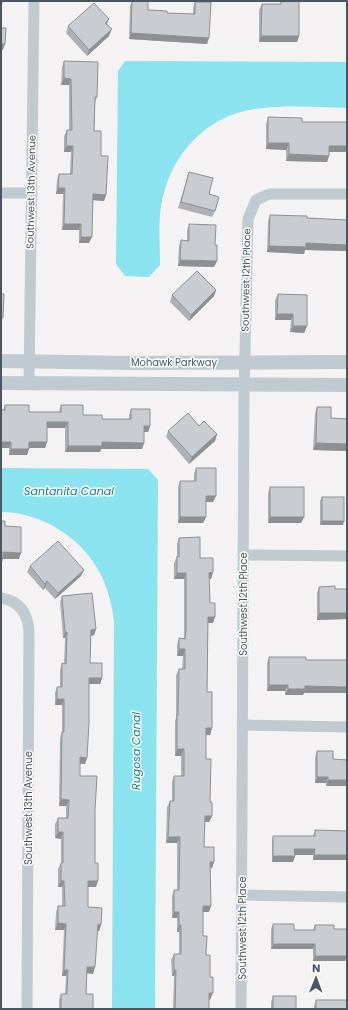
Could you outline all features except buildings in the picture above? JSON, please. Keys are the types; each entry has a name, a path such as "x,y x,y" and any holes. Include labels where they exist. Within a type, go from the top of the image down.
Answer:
{"street":[{"name":"Southwest 13th Avenue","path":"30,383 34,1"},
{"path":"1,193 32,193"},
{"name":"Southwest 12th Place","path":"241,1009 244,362 248,219 256,200 269,194 347,194"},
{"name":"Mohawk Parkway","path":"1,361 131,363 347,362"},
{"path":"1,383 347,385"},
{"path":"243,555 347,556"},
{"name":"Southwest 13th Avenue","path":"1,598 13,602 22,609 27,620 29,632 27,1009"},
{"path":"243,725 347,727"},
{"path":"242,896 347,897"}],"water":[{"path":"125,61 347,62 347,108 289,107 255,109 239,112 224,118 211,126 198,136 178,160 165,189 162,198 160,217 160,265 149,277 125,276 116,264 118,71"},
{"path":"1,468 148,469 158,480 155,1009 112,1009 114,621 109,595 96,565 75,541 62,531 33,517 17,513 1,512"}],"water label":[{"name":"Santanita Canal","path":"69,491"},
{"name":"Rugosa Canal","path":"136,751"}]}
